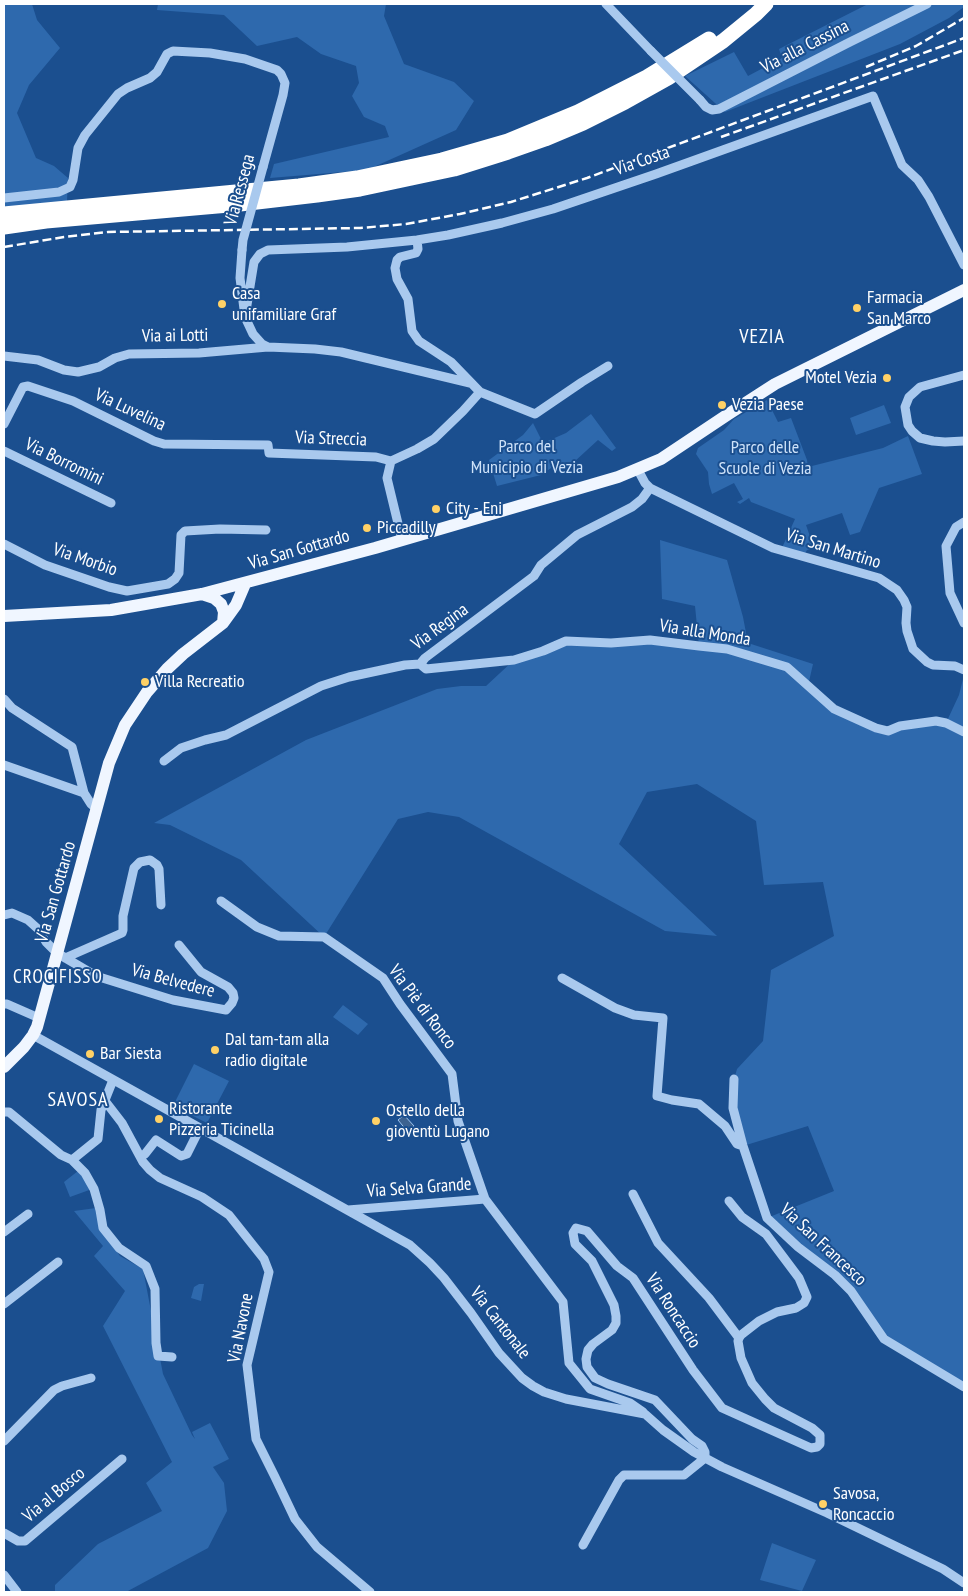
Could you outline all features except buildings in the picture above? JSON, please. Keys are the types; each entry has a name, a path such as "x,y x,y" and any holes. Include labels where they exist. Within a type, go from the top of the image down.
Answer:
{"highway":[{"path":"4,214 299,186 357,178 442,160 508,141 542,128 616,94 676,60 713,36 752,4"},
{"path":"4,227 54,220 240,204 317,195 368,187 454,169 544,139 583,123 625,102 668,78 723,41 766,4"}],"main road":[{"name":"Via San Gottardo","path":"4,616 111,610 202,594 245,584 600,483 638,470 667,456 733,410 775,384 964,290"},
{"name":"Via San Gottardo","path":"4,1067 20,1052 33,1035 61,956 113,752 126,725 148,690 167,669 223,623 236,605 245,584"},
{"path":"202,594 214,598 221,604 224,612 223,623"},
{"name":"Via San Gottardo","path":"4,610 45,614"}],"street":[{"name":"Via alla Cassina","path":"606,4 706,107 712,110 719,109 927,4"},
{"name":"Via Ressega","path":"4,198 59,192 70,187 73,180 78,148 84,135 118,94 150,78 157,72 167,54 173,51 210,53 244,59 277,70 285,83 283,95 243,240 240,278 246,317 253,334 268,347"},
{"name":"Via Costa","path":"416,240 486,227 561,206 656,174 872,96 902,165 918,180 929,196 964,265"},
{"path":"246,317 254,262 264,252 272,249 347,247 416,240 418,249 416,252 400,257 395,264 396,279 408,299 412,331 419,341 451,362 480,392 535,414 608,366"},
{"name":"Via ai Lotti","path":"4,356 38,360 64,370 78,372 99,367 115,358 129,354 199,353 268,347 341,352 470,383"},
{"path":"964,375 920,387 910,397 905,407 908,425 920,438 945,442 964,440"},
{"name":"Via Luvelina","path":"4,424 23,387 28,386 73,401 154,442 268,449"},
{"path":"402,540 387,478 391,461 434,439 480,392"},
{"name":"Via Streccia","path":"268,449 376,457 391,461"},
{"name":"Via Borromini","path":"4,451 110,503"},
{"path":"638,470 650,488"},
{"name":"Via Regina","path":"164,761 181,748 226,735 321,686 349,677 405,665 420,664 425,658 534,576 541,566 577,535 632,506 642,499 650,488"},
{"name":"Via San Martino","path":"650,488 773,548 879,578 897,590 904,600 907,607 907,631 913,649 933,665 955,666 964,670"},
{"path":"964,522 956,527 946,546 950,593 964,623"},
{"name":"Via Morbio","path":"4,544 45,565 109,587 127,591 168,584 176,580 179,573 181,535 185,531 220,529 266,530"},
{"name":"Via alla Monda","path":"420,664 426,669 514,660 566,640 611,643 650,640 727,649 787,666 834,709 876,728 888,731 900,726 936,721 946,723 964,732"},
{"path":"4,699 12,708 72,747 84,793 91,804 97,809"},
{"path":"4,765 84,793"},
{"path":"4,916 12,912 28,920 38,929 46,942 61,956 122,933 122,916 134,868 140,862 150,860 159,869 161,905"},
{"name":"Via Piè di Ronco","path":"221,901 257,927 279,936 324,937 383,978 452,1074 458,1122 486,1199"},
{"name":"Via Belvedere","path":"61,956 96,976 173,1000 226,1010 234,998 233,992 228,987 201,972 179,945"},
{"path":"562,978 616,1008 634,1015 663,1018 657,1096 699,1104 725,1126 738,1144 743,1146"},
{"path":"4,1004 39,1018"},
{"name":"Via Cantonale","path":"33,1035 410,1246 430,1263 471,1313 499,1353 522,1378 533,1386 544,1392 566,1399 645,1414"},
{"name":"Via San Francesco","path":"734,1079 733,1108 743,1146 767,1218 851,1290 884,1340 964,1387"},
{"path":"72,1160 98,1139 101,1110 113,1080"},
{"name":"Via Navone","path":"105,1101 122,1123 143,1162 150,1170 160,1178 202,1197 229,1215 264,1259 269,1272 247,1365 256,1439 295,1519 317,1547 370,1592"},
{"path":"4,1112 9,1112 61,1155 72,1160 84,1174 94,1189 103,1228 119,1248 146,1266 155,1289 158,1356 172,1357"},
{"path":"145,1154 156,1140 180,1156 187,1154 200,1128"},
{"name":"Via Roncaccio","path":"633,1194 658,1243 709,1298 739,1338 741,1358 752,1383 774,1408 812,1428 820,1435 821,1440 817,1447 811,1448 722,1408 693,1370 633,1278 617,1266 587,1231 576,1228 572,1232 575,1244 592,1261 614,1305 616,1316 616,1323 612,1330 588,1350 587,1367 595,1378 655,1400 702,1446 706,1458"},
{"name":"Via Selva Grande","path":"348,1210 486,1199 563,1302 569,1364 590,1389 630,1403 645,1414"},
{"path":"729,1201 742,1217 766,1234 799,1278 807,1298 804,1303 796,1308 777,1312 759,1321 739,1338"},
{"path":"4,1232 28,1214"},
{"path":"4,1304 58,1262"},
{"path":"4,1441 54,1390 91,1378"},
{"path":"645,1414 663,1430 694,1452 935,1565 964,1583"},
{"path":"583,1545 619,1480 624,1475 684,1475 706,1458"},
{"name":"Via al Bosco","path":"4,1533 18,1541 25,1541 122,1459"},
{"path":"4,1575 17,1592"}],"green space":[{"path":"4,4 32,4 37,20 60,48 29,85 17,113 36,158 54,166 68,178 67,201 4,210"},
{"path":"158,4 386,4 384,16 404,64 454,82 474,101 456,130 367,170 270,178 274,164 389,137 385,126 364,117 352,96 359,83 356,66 321,54 297,37 257,46 224,15 157,10"},
{"path":"868,4 964,4 964,7 949,18 900,44 725,112 685,76 734,52 748,76 782,58 779,49"},
{"name":"Parco delle Scuole di Vezia","path":"767,400 778,422 791,418 808,467 883,448 908,436 922,474 879,488 860,532 850,535 842,513 806,525 814,548 807,550 803,557 781,550 795,519 751,502 749,498 740,504 737,502 743,499 734,483 712,494 708,472 696,454 698,448 724,430 734,419"},
{"path":"884,405 891,423 856,435 850,418"},
{"name":"Parco del Municipio di Vezia","path":"591,414 616,448 612,451 598,440 574,462 551,468 541,475 497,486 489,460 523,435 533,423 543,443 566,433"},
{"path":"660,540 727,560 743,617 748,643 813,664 808,686 834,709 876,728 946,723 959,695 964,675 964,1387 884,1339 851,1291 767,1218 834,1191 808,1126 743,1146 733,1108 734,1079 737,1069 763,1041 771,970 834,936 823,882 764,885 756,821 697,784 647,792 619,844 717,936 665,931 459,817 428,812 398,819 324,937 241,860 170,825 154,823 306,740 437,689 461,686 486,686 514,660 566,641 650,640 699,646 695,606 662,599"},
{"path":"343,1005 368,1024 358,1035 333,1017"},
{"path":"194,1064 229,1081 207,1123 173,1106"},
{"path":"78,1171 92,1189 70,1197 64,1182"},
{"path":"96,1208 102,1228 120,1256 143,1269 163,1374 192,1435 195,1439 192,1432 210,1423 229,1459 213,1467 224,1483 227,1511 208,1548 126,1592 55,1592 55,1585 98,1544 162,1511 146,1483 172,1462 103,1326 125,1291 94,1256 103,1246 74,1211"},
{"path":"204,1284 201,1301 191,1298 194,1287"},
{"path":"772,1543 816,1560 802,1591 760,1580"}],"shaded area":[{"path":"404,1115 414,1126 407,1131 398,1120"}],"railway":[{"path":"866,67 916,46 964,18"},
{"path":"4,247 108,232 360,228 406,224 460,214 511,202 587,178 964,38"},
{"path":"721,137 964,50"}],"place":[{"name":"Casa unifamiliare Graf","path":"222,304"},
{"name":"Farmacia San Marco","path":"857,308"},
{"name":"Motel Vezia","path":"887,378"},
{"name":"Vezia Paese","path":"722,405"},
{"name":"City - Eni","path":"436,509"},
{"name":"Piccadilly","path":"367,528"},
{"name":"Villa Recreatio","path":"145,682"},
{"name":"Dal tam-tam alla radio digitale","path":"215,1050"},
{"name":"Bar Siesta","path":"90,1054"},
{"name":"Ristorante Pizzeria Ticinella","path":"159,1119"},
{"name":"Ostello della gioventù Lugano","path":"376,1121"},
{"name":"Savosa, Roncaccio","path":"823,1504"}],"district":[{"name":"VEZIA","path":"762,337"},
{"name":"CROCIFISSO","path":"58,978"},
{"name":"SAVOSA","path":"78,1100"}]}
